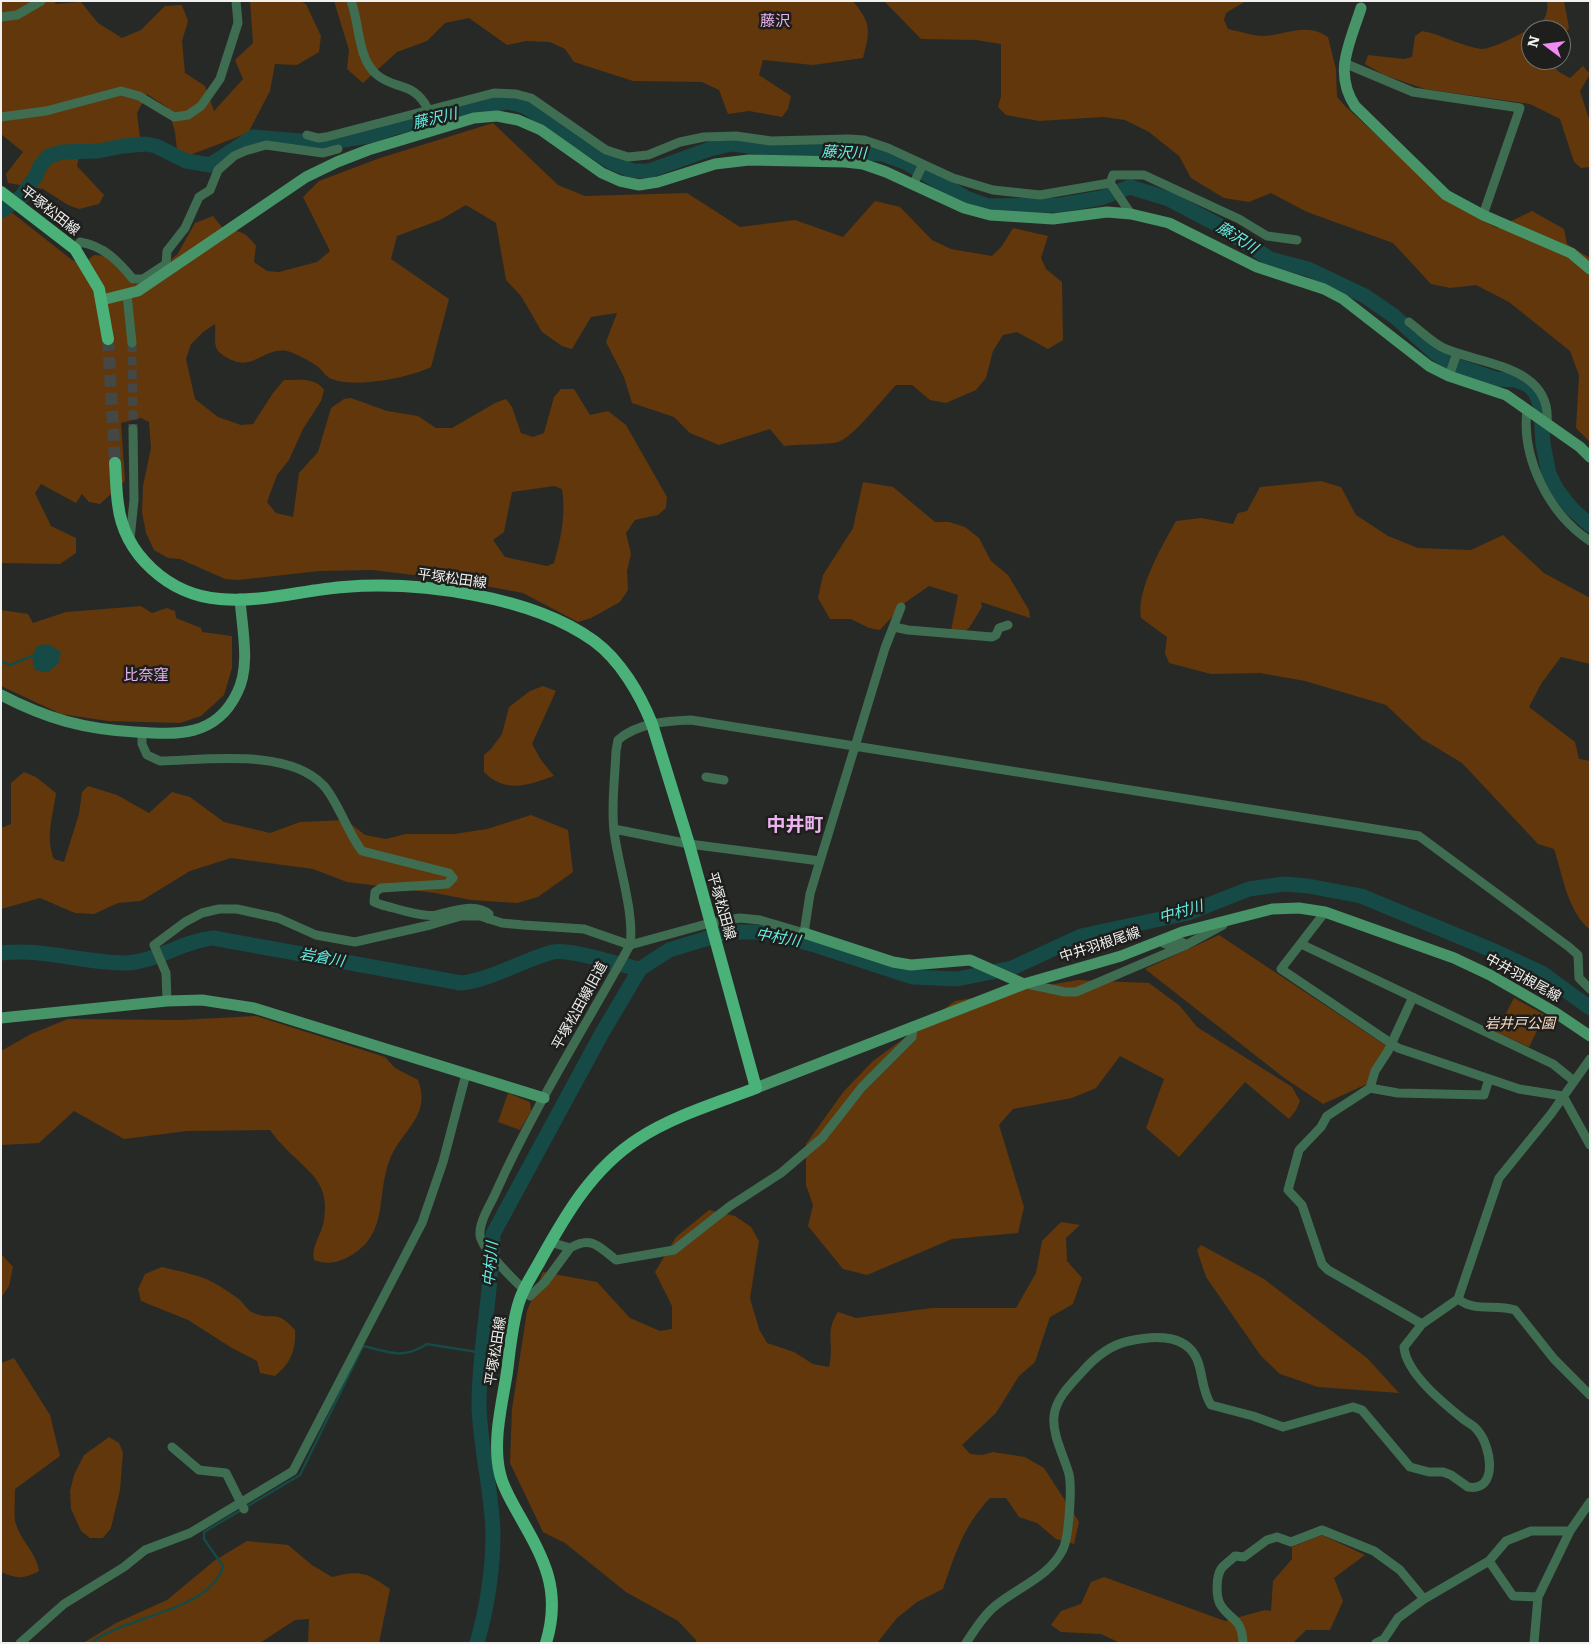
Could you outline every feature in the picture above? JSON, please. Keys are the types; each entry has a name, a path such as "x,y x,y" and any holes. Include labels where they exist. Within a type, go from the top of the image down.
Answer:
{"main road":[{"name":"平塚松田線","path":"1,192 75,249 99,289 108,339"},
{"name":"平塚松田線","path":"115,462 118,505 135,551 152,570 172,586 194,595 220,599 240,599 343,587 379,586 460,593 533,610 577,630 602,647 632,686 644,705 652,724 689,844 756,1088 667,1123 638,1138 613,1158 592,1178 572,1205 550,1242 520,1300 513,1329 498,1432 498,1457 505,1489 538,1548 551,1583 553,1597 546,1643"}],"street":[{"path":"1,17 17,15 42,1"},
{"path":"1,117 46,111 121,91 139,96 174,117 188,115 202,106 220,79 238,23 236,1"},
{"path":"352,1 364,53 372,69 383,78 414,90 428,109"},
{"path":"1363,5 1344,63 1343,78 1347,93 1355,106 1446,195 1483,215 1571,253 1590,269"},
{"path":"1344,63 1413,92 1520,108 1483,215"},
{"path":"307,135 318,138 494,93 516,94 531,98 606,150 628,157 648,155 680,142 736,136 771,141 864,140 973,185 1015,193 1040,195 1111,185"},
{"path":"102,300 138,291 306,177 337,162 368,150 474,118 497,116 518,120 541,130 602,173 620,181 639,186 715,164 749,160 863,164 913,184 964,208 990,215 1053,219 1107,212 1131,214 1170,223 1257,268 1324,290 1343,299 1429,366 1506,395 1580,447 1590,457"},
{"path":"337,162 338,132"},
{"path":"75,249 80,242 91,244 110,254 133,279 143,279 166,264 167,251 185,228 199,197 210,190 218,170 234,156 266,145 323,153 338,149"},
{"path":"913,184 924,164"},
{"path":"1111,185 1114,174 1144,175 1239,219 1253,230 1267,236 1298,240"},
{"path":"1111,185 1131,214"},
{"path":"127,295 132,343"},
{"path":"1409,322 1439,345 1456,354 1521,373 1532,381 1546,404 1547,423"},
{"path":"1450,373 1456,354"},
{"path":"1525,409 1527,440 1540,480 1556,510 1580,534 1590,540"},
{"path":"130,540 134,500 133,429"},
{"path":"1,695 32,710 79,726 170,735 204,728 216,720 229,707 238,692 244,671 240,599"},
{"path":"804,933 810,894 820,860 885,648 901,607"},
{"path":"894,627 908,630 992,637 996,635 999,628 1008,625"},
{"path":"652,724 691,720 1419,836 1578,955 1579,978 1590,989"},
{"name":"平塚松田線旧道","path":"525,1290 503,1269 485,1245 480,1236 483,1221 510,1161 630,945 631,920 620,869 614,828 618,740 624,734 652,724"},
{"path":"142,733 142,744 147,755 160,761 265,760 295,766 323,785 362,851 449,873 453,878 447,884 381,888 375,892 374,902 382,906 434,916 456,910 474,909 486,911 489,914 488,919"},
{"path":"706,777 724,780"},
{"path":"614,828 689,844 820,860"},
{"name":"中井羽根尾線","path":"756,1088 1024,984 1081,969 1160,941 1234,918 1272,909 1299,908 1325,912 1454,958 1490,975 1590,1036"},
{"path":"167,1001 166,973 154,945 185,922 202,913 219,909 237,909 278,918 316,935 355,942 461,916 480,916 516,924 584,929 630,945 740,918 760,920 902,964 911,965 970,960 1024,984 1065,992 1076,992 1186,945 1234,918"},
{"path":"1325,912 1281,969 1391,1044 1519,1089 1563,1096"},
{"path":"1160,941 1164,944 1182,942 1186,945"},
{"path":"1301,944 1554,1064 1574,1081"},
{"path":"1413,997 1391,1044 1375,1071 1370,1088 1327,1116 1321,1127 1299,1150 1288,1190 1302,1205 1322,1264 1328,1270 1422,1324"},
{"path":"1,1018 167,1001 202,1000 254,1008 544,1098"},
{"path":"525,1290 530,1296 538,1291 570,1248 581,1241 594,1242 616,1260 674,1250 730,1206 781,1173 822,1138 862,1087 912,1037 914,1026"},
{"path":"966,1643 993,1607 1048,1569 1063,1550 1068,1533 1070,1476 1058,1440 1054,1414 1063,1394 1092,1361 1116,1344 1161,1337 1180,1341 1191,1351 1198,1363 1205,1396 1211,1405 1254,1416 1283,1427 1354,1407 1362,1410 1410,1467 1452,1475 1468,1488 1478,1487 1483,1483 1490,1470 1491,1459 1479,1431 1431,1390 1405,1357 1404,1347 1422,1324 1458,1299 1499,1178 1590,1058"},
{"path":"20,1643 64,1604 124,1567 145,1550 190,1533 243,1506 287,1477 296,1467 342,1374 422,1223 443,1162 466,1074"},
{"path":"1370,1088 1398,1092 1484,1095 1489,1079"},
{"path":"1563,1096 1590,1145"},
{"path":"550,1242 570,1248"},
{"path":"1458,1299 1466,1305 1479,1308 1506,1306 1516,1310 1554,1360 1590,1395"},
{"path":"172,1447 200,1470 208,1473 226,1473 243,1506"},
{"path":"1534,1643 1538,1596 1570,1531 1590,1502"},
{"path":"1243,1643 1243,1632 1236,1619 1220,1604 1217,1587 1220,1570 1235,1556 1244,1557 1267,1540 1277,1537 1291,1542 1322,1530 1374,1551 1400,1570 1424,1599"},
{"path":"1376,1643 1384,1639 1398,1618 1424,1599 1489,1561 1506,1540 1531,1531 1570,1531"},
{"path":"1489,1561 1513,1596 1538,1596"}],"green space":[{"path":"1,1 56,1 55,4 81,2 98,23 122,38 141,30 165,6 182,5 188,21 182,41 185,73 205,86 214,111 243,79 235,60 253,43 250,1 300,1 306,4 321,36 319,52 297,65 275,64 270,91 248,133 187,156 177,150 175,132 168,108 147,94 137,113 140,138 79,157 77,166 104,195 99,204 79,209 68,205 43,189 8,183 6,174 23,152 1,134"},
{"path":"334,1 853,1 864,16 868,34 863,58 813,65 763,60 759,75 791,96 788,109 782,117 749,111 728,114 719,90 702,82 633,81 574,62 565,49 550,42 526,41 507,45 469,18 445,23 427,41 397,52 363,83 347,69 349,50"},
{"path":"884,1 1246,1 1226,13 1224,20 1228,29 1263,36 1296,30 1312,30 1328,37 1336,69 1337,97 1452,204 1497,228 1532,211 1564,229 1567,244 1590,258 1590,442 1576,428 1579,375 1570,351 1509,302 1476,285 1450,288 1431,284 1393,243 1307,212 1271,193 1249,202 1224,198 1191,178 1179,156 1149,132 1125,120 1103,117 1039,121 1006,115 998,107 1001,96 1001,44 976,40 921,39"},
{"path":"1547,1 1564,1 1568,20 1543,20 1547,13"},
{"path":"1422,31 1474,48 1481,49 1502,43 1521,34 1521,70 1557,70 1570,78 1583,66 1590,74 1580,91 1590,122 1590,167 1581,168 1574,162 1560,119 1530,104 1425,89 1384,75 1365,64 1368,55 1404,59 1412,57 1415,36"},
{"path":"493,123 558,185 585,196 687,193 740,227 795,220 843,237 875,201 900,207 932,240 951,249 992,256 1002,246 1013,228 1048,236 1041,258 1046,269 1062,282 1063,340 1048,349 1017,332 1003,335 993,351 986,378 976,390 946,403 930,400 912,385 896,385 852,433 838,442 784,446 770,429 719,445 690,433 674,417 632,403 624,377 606,342 617,313 591,317 572,349 562,346 542,332 521,296 506,280 496,223 466,205 440,220 397,236 391,259 449,299 431,367 408,375 379,381 349,382 337,381 328,377 314,364 287,351 278,351 251,362 243,363 235,361 219,352 215,341 215,324 203,332 191,344 186,359 195,399 218,417 241,425 253,424 273,393 284,380 306,380 321,386 324,390 321,401 303,429 289,460 277,475 267,502 276,513 293,517 299,473 318,452 331,408 344,399 351,398 387,411 418,416 436,428 452,428 495,403 506,399 512,407 521,433 533,437 544,433 554,397 561,389 574,389 590,415 608,411 626,425 667,497 666,508 658,515 635,520 626,533 631,554 627,571 628,590 620,602 591,618 578,622 523,593 447,579 372,570 320,571 238,580 225,579 180,559 168,558 154,550 146,533 142,512 143,486 151,448 149,422 141,418 121,423 125,481 100,504 89,502 82,494 76,503 41,484 35,493 51,526 76,538 76,553 60,564 1,563 1,204 72,260 83,264 94,255 107,256 131,283 135,284 177,255 195,223 213,216 225,231 239,232 246,235 253,242 256,246 254,262 267,271 279,272 317,262 330,251 303,197 319,181 380,158","holes":["554,486 562,489 562,526 554,563 547,566 505,557 493,540 504,532 512,492"]},
{"path":"1321,481 1341,487 1356,515 1388,536 1418,548 1471,550 1503,535 1544,573 1590,598 1590,664 1561,657 1541,684 1529,707 1575,742 1579,759 1590,761 1590,930 1582,922 1571,903 1554,849 1538,844 1462,763 1422,739 1386,705 1305,681 1260,673 1211,674 1169,663 1165,653 1167,637 1141,618 1142,595 1151,568 1176,521 1201,518 1233,524 1238,513 1247,511 1260,487"},
{"path":"863,482 893,487 935,522 949,522 965,527 979,538 991,561 1008,575 1029,610 1030,618 981,602 982,607 969,628 965,631 951,631 958,595 929,586 906,602 880,630 869,628 851,619 830,619 818,598 823,575 853,528"},
{"path":"141,606 152,613 167,608 175,611 176,618 201,628 202,632 232,636 232,668 224,695 201,716 180,723 108,721 61,714 1,686 1,610 28,614 33,623 66,612"},
{"path":"543,686 556,691 532,744 541,760 554,776 518,786 501,783 492,779 484,772 484,755 502,734 509,707 530,691"},
{"path":"24,772 36,777 56,793 50,826 50,843 54,859 64,862 79,814 82,792 88,786 117,795 149,813 172,792 190,797 224,822 270,833 300,822 346,820 365,835 386,839 406,834 454,834 487,829 531,815 568,830 573,872 538,897 517,903 471,900 435,893 347,882 313,869 231,858 190,871 141,901 118,903 94,914 75,913 40,898 1,909 1,828 11,824 11,783"},
{"path":"1219,935 1385,1045 1386,1049 1367,1084 1323,1104 1283,1077 1145,969"},
{"path":"1078,980 1149,983 1180,1006 1197,1027 1292,1087 1300,1101 1296,1110 1289,1119 1245,1082 1179,1157 1146,1128 1164,1079 1120,1056 1096,1088 1072,1098 1013,1109 999,1125 1024,1207 1018,1233 952,1239 867,1275 843,1269 808,1226 813,1205 806,1185 806,1144 844,1091 873,1061 955,1001"},
{"name":"岩井戸公園","path":"1514,998 1545,1015 1529,1047 1496,1032"},
{"path":"256,1016 385,1057 395,1068 418,1080 421,1104 418,1114 389,1162 376,1226 371,1237 350,1256 337,1262 328,1263 314,1260 315,1245 324,1220 325,1207 321,1188 310,1172 285,1148 270,1130 187,1131 124,1139 74,1111 39,1143 1,1145 1,1051 31,1034 68,1019 179,1020"},
{"path":"508,1093 530,1102 531,1111 520,1130 498,1122"},
{"path":"709,1210 735,1216 751,1227 759,1241 750,1298 759,1329 767,1343 794,1352 813,1364 829,1367 831,1359 831,1332 838,1312 856,1318 932,1308 1016,1308 1036,1273 1042,1241 1061,1222 1080,1225 1066,1238 1067,1261 1082,1278 1073,1304 1050,1317 1035,1362 1019,1376 996,1413 962,1445 970,1454 982,1455 993,1452 1025,1457 1044,1468 1079,1522 1074,1544 1056,1539 1037,1523 1019,1517 1006,1498 990,1498 973,1519 961,1540 943,1589 917,1602 897,1618 877,1643 696,1643 696,1640 678,1621 626,1592 565,1543 543,1532 510,1463 512,1409 527,1311 543,1272 597,1282 630,1318 660,1331 672,1329 672,1306 655,1272 676,1237"},
{"path":"1201,1245 1264,1279 1367,1358 1399,1393 1318,1387 1280,1374 1261,1356 1206,1277 1197,1250"},
{"path":"1,1254 13,1267 9,1286 1,1298"},
{"path":"162,1267 192,1274 214,1283 235,1296 252,1312 283,1319 295,1330 293,1350 289,1361 275,1376 260,1373 257,1361 232,1348 188,1320 141,1301 138,1289 145,1274"},
{"path":"14,1358 50,1415 60,1456 15,1489 15,1521 17,1528 35,1558 39,1571 29,1576 20,1577 1,1572 1,1363"},
{"path":"109,1437 119,1443 123,1453 120,1490 111,1528 103,1538 90,1538 81,1531 71,1509 70,1491 74,1475 84,1455"},
{"path":"1322,1535 1365,1555 1334,1578 1343,1601 1330,1630 1306,1630 1293,1643 1120,1643 1101,1634 1061,1632 1051,1625 1061,1611 1081,1604 1091,1582 1104,1577 1225,1621 1265,1610 1271,1611 1273,1581 1292,1559 1292,1547"},
{"path":"247,1541 288,1545 312,1565 332,1577 356,1573 362,1574 375,1579 390,1589 379,1643 308,1643 309,1619 295,1620 260,1643 83,1643 116,1623 167,1600 214,1561"}],"water":[{"path":"48,644 61,652 58,664 48,672 35,670 33,658 35,649 37,646"}],"waterway":[{"name":"藤沢川","path":"1,211 21,197 36,176 40,166 49,156 62,152 98,151 146,144 156,146 186,161 210,165 253,137 325,143 374,135 393,128 487,105 508,102 524,106 611,162 633,171 649,171 710,149 731,144 784,150 883,154 907,163 966,198 988,206 1060,205 1101,198 1130,187 1169,199 1222,227 1270,259 1308,269 1365,296 1394,316 1435,353 1452,364 1496,379 1516,380 1528,385 1535,392 1541,406 1543,444 1549,474 1557,490 1572,509 1590,525"},
{"path":"1,661 10,665 32,656"},
{"name":"中村川","path":"477,1643 489,1589 493,1547 492,1517 481,1437 479,1405 481,1362 493,1234 602,1033 640,969 669,950 728,932 764,932 815,945 913,977 957,979 1012,968 1081,936 1188,913 1249,889 1284,884 1308,886 1361,896 1492,950 1542,973 1590,1008"},
{"name":"岩倉川","path":"1,953 32,952 94,961 125,963 148,959 191,943 213,938 461,983 485,978 530,960 561,951 640,969"},
{"path":"91,1643 111,1631 177,1607 207,1590 217,1579 223,1566 204,1539 204,1532 300,1475 363,1346 403,1353 410,1352 427,1344 483,1353"}],"tunnel":[{"path":"108,339 115,463"},
{"path":"132,343 133,429"}],"district":[{"name":"藤沢","path":"775,22"},
{"name":"比奈窪","path":"146,676"},
{"name":"中井町","path":"795,825"}]}
